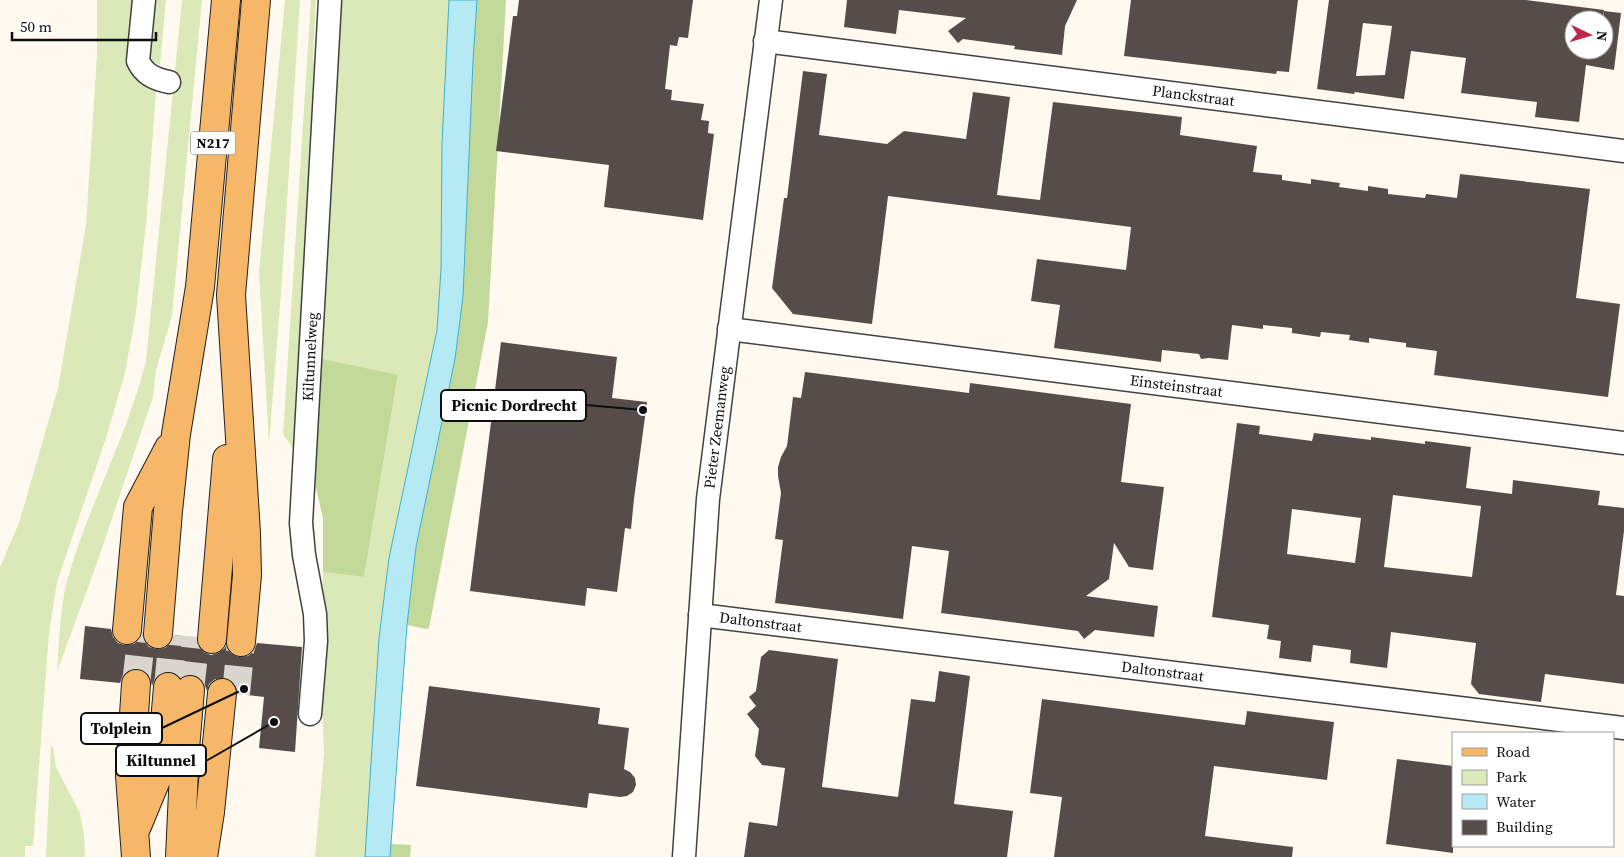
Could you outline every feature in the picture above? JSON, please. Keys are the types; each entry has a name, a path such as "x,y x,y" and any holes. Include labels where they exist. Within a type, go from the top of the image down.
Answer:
{"main road":[{"name":"N217","path":"184,636 181,512 176,434 200,287 226,0"},
{"name":"N217","path":"184,636 247,575 231,295 256,0"},
{"name":"N217","path":"184,636 207,531 235,367"},
{"name":"N217","path":"176,434 138,507 184,636"},
{"path":"135,844 130,776 179,689"},
{"path":"179,689 185,749 180,857"},
{"path":"179,689 192,857"},
{"path":"179,689 210,812 203,857"},
{"path":"179,689 214,857"}],"street":[{"path":"144,0 138,61 148,75 169,82"},
{"name":"Kiltunnelweg","path":"310,714 316,641 315,614 304,555 301,523 330,0"},
{"name":"Pieter Zeemanweg","path":"684,857 708,499 771,0"},
{"name":"Planckstraat","path":"765,41 1624,150"},
{"name":"Einsteinstraat","path":"729,329 1624,443"},
{"name":"Daltonstraat","path":"700,615 1624,728"}],"green space":[{"path":"97,0 136,0 148,82 156,92 146,225 135,319 125,373 106,438 57,582 49,633 33,846 25,846 25,857 0,857 0,567 19,523 58,388 86,225 97,54"},
{"path":"154,0 166,0 160,65 149,59"},
{"path":"182,0 202,0 172,316 156,370 153,397 98,560 57,672 61,614 67,581 86,526 129,417 146,361"},
{"path":"285,0 300,0 282,280 269,444 259,272"},
{"path":"311,0 316,0 313,60 319,65 296,453 283,434"},
{"path":"339,0 449,0 442,143 441,269 437,330 389,558 379,638 365,857 315,857 324,754 320,646 323,572 364,577 398,376 318,358"},
{"path":"477,0 506,0 488,322 429,628 426,629 407,625 416,547 454,359 463,296"},
{"path":"318,358 398,375 364,577 323,572 323,518 314,479"},
{"path":"51,746 53,747 56,767 80,813 85,857 46,857"},
{"path":"391,844 411,845 410,857 390,857"}],"water":[{"path":"449,0 477,0 463,296 455,359 416,547 407,625 390,857 365,857 379,638 389,558 437,330 441,269 442,143"}],"building":[{"path":"519,0 693,0 688,38 679,37 677,46 670,45 665,89 672,90 671,100 704,104 701,120 709,121 708,133 714,134 703,220 604,207 609,165 496,151 513,16 517,16"},
{"path":"847,0 1077,0 1065,26 1062,55 1014,49 1015,46 963,39 958,43 948,31 966,18 899,10 896,34 844,27"},
{"path":"1131,0 1298,0 1289,72 1277,71 1276,74 1124,56"},
{"path":"1329,0 1526,0 1604,10 1564,10 1564,60 1614,60 1614,12 1621,13 1614,70 1586,65 1579,122 1535,117 1537,102 1461,93 1466,58 1411,51 1404,99 1355,92 1354,94 1317,89","holes":["1363,23 1392,26 1385,75 1356,76"]},
{"path":"803,71 827,74 819,135 887,144 904,131 966,139 973,92 1010,97 997,195 1040,200 1053,102 1182,117 1180,135 1257,146 1253,172 1282,175 1282,180 1311,184 1311,179 1340,183 1339,187 1368,191 1368,186 1388,189 1388,194 1425,198 1426,194 1457,198 1460,174 1590,189 1576,298 1620,304 1608,397 1434,375 1437,351 1406,347 1406,343 1369,338 1369,343 1349,340 1350,335 1321,332 1320,337 1292,333 1292,328 1263,325 1263,329 1232,325 1228,360 1201,359 1199,354 1162,350 1161,362 1054,348 1060,305 1031,301 1037,259 1126,270 1131,227 888,196 872,324 793,314 772,288 784,198 787,198"},
{"path":"501,342 617,357 612,398 647,402 631,529 625,528 617,592 587,588 585,606 470,591"},
{"path":"805,372 969,393 970,383 1131,404 1121,482 1164,487 1153,570 1129,567 1114,543 1109,579 1086,596 1158,606 1154,637 1095,630 1084,639 1078,631 941,613 949,551 912,546 903,619 775,603 783,540 775,539 781,493 778,467 787,446 793,397 801,398"},
{"path":"1237,423 1260,426 1259,434 1312,441 1314,433 1371,440 1371,437 1425,444 1425,441 1471,447 1466,488 1512,494 1513,480 1600,491 1598,505 1624,508 1624,531 1616,595 1624,596 1624,684 1545,674 1541,702 1479,694 1471,684 1476,643 1391,632 1387,668 1350,663 1351,650 1313,645 1311,662 1279,658 1281,641 1267,639 1269,625 1212,617","holes":["1393,495 1481,506 1472,577 1384,567","1292,509 1361,518 1355,563 1287,554"]},
{"path":"85,626 111,629 113,637 118,643 125,645 134,644 142,632 144,641 149,647 156,649 165,648 171,642 174,635 196,638 198,646 204,652 211,655 218,653 226,645 232,654 239,657 248,656 254,651 257,643 302,647 295,752 259,748 264,697 238,694 236,686 224,678 215,679 209,684 207,691 204,683 198,677 191,674 180,678 177,674 170,672 161,673 155,678 152,686 150,677 145,671 138,668 129,670 123,675 120,683 80,679"},
{"path":"769,650 838,659 822,787 898,797 911,699 935,702 939,671 970,676 954,804 1013,811 1007,857 744,857 749,822 777,826 785,768 762,765 755,756 759,729 747,714 756,706 749,697 756,691 761,657"},
{"path":"429,686 600,708 598,724 629,728 624,769 635,778 636,785 633,792 627,796 620,797 589,793 587,808 416,786"},
{"path":"1042,699 1245,725 1247,711 1334,722 1327,780 1214,766 1205,836 1293,847 1292,857 1054,857 1062,797 1030,793"},
{"path":"1397,759 1452,766 1453,853 1386,844"}],"tunnel":[{"path":"136,684 142,632"},
{"path":"168,687 173,635"},
{"path":"190,690 196,637"},
{"path":"236,694 241,642"}],"place":[{"name":"Picnic Dordrecht","path":"643,410"},
{"name":"Tolplein","path":"244,689"},
{"name":"Kiltunnel","path":"274,722"}]}
